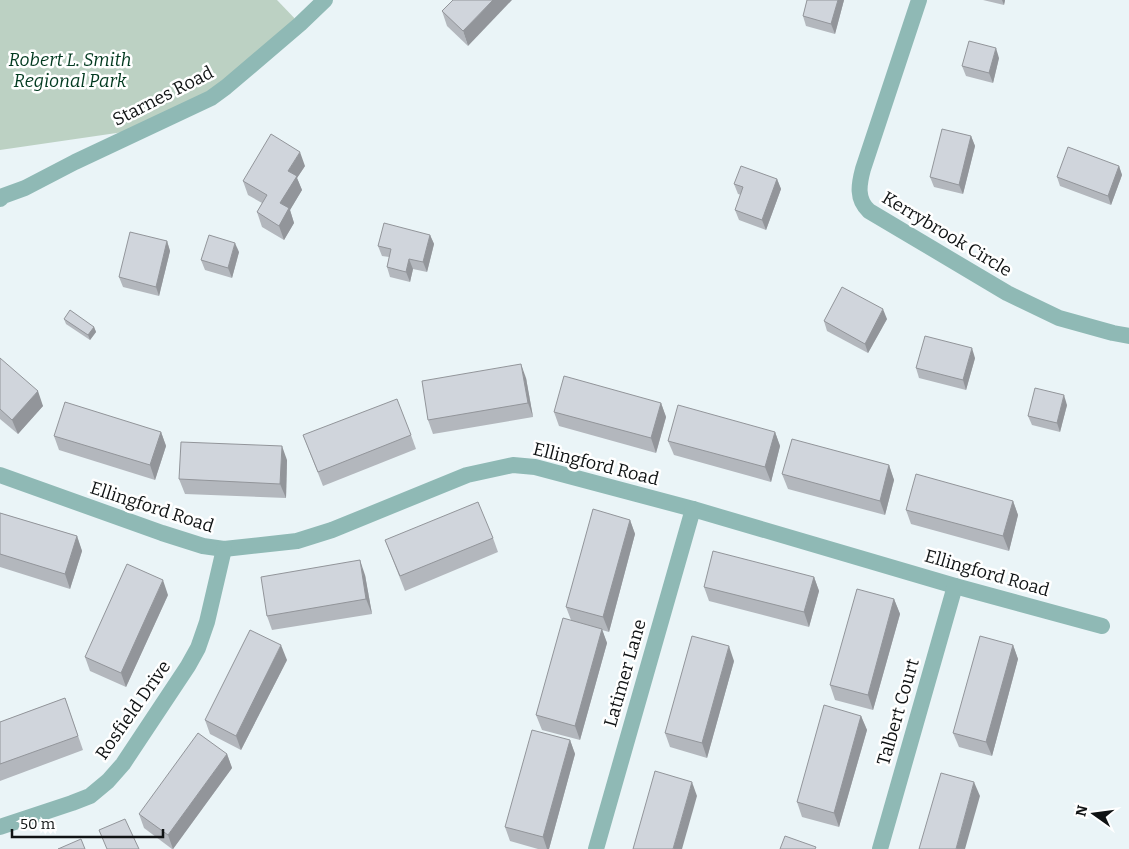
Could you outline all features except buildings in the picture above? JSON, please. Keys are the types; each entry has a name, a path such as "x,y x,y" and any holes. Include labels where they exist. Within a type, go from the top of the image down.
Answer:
{"street":[{"name":"Starnes Road","path":"0,199 211,98 270,50 325,0"},
{"name":"Kerrybrook Circle","path":"919,0 863,169 859,192 864,207 1006,293 1059,318 1113,334 1129,336"},
{"name":"Ellingford Road","path":"0,475 162,533 203,546 224,549 297,541 332,530 467,475 513,466 535,467 693,509 955,586 1102,626"},
{"name":"Latimer Lane","path":"596,849 693,509"},
{"name":"Rosfield Drive","path":"0,827 90,796 108,781 123,764 198,648 207,622 224,549"},
{"name":"Talbert Court","path":"880,849 955,586"}],"green space":[{"name":"Robert L. Smith Regional Park","path":"0,0 277,0 300,24 226,87 144,129 0,150"}]}
